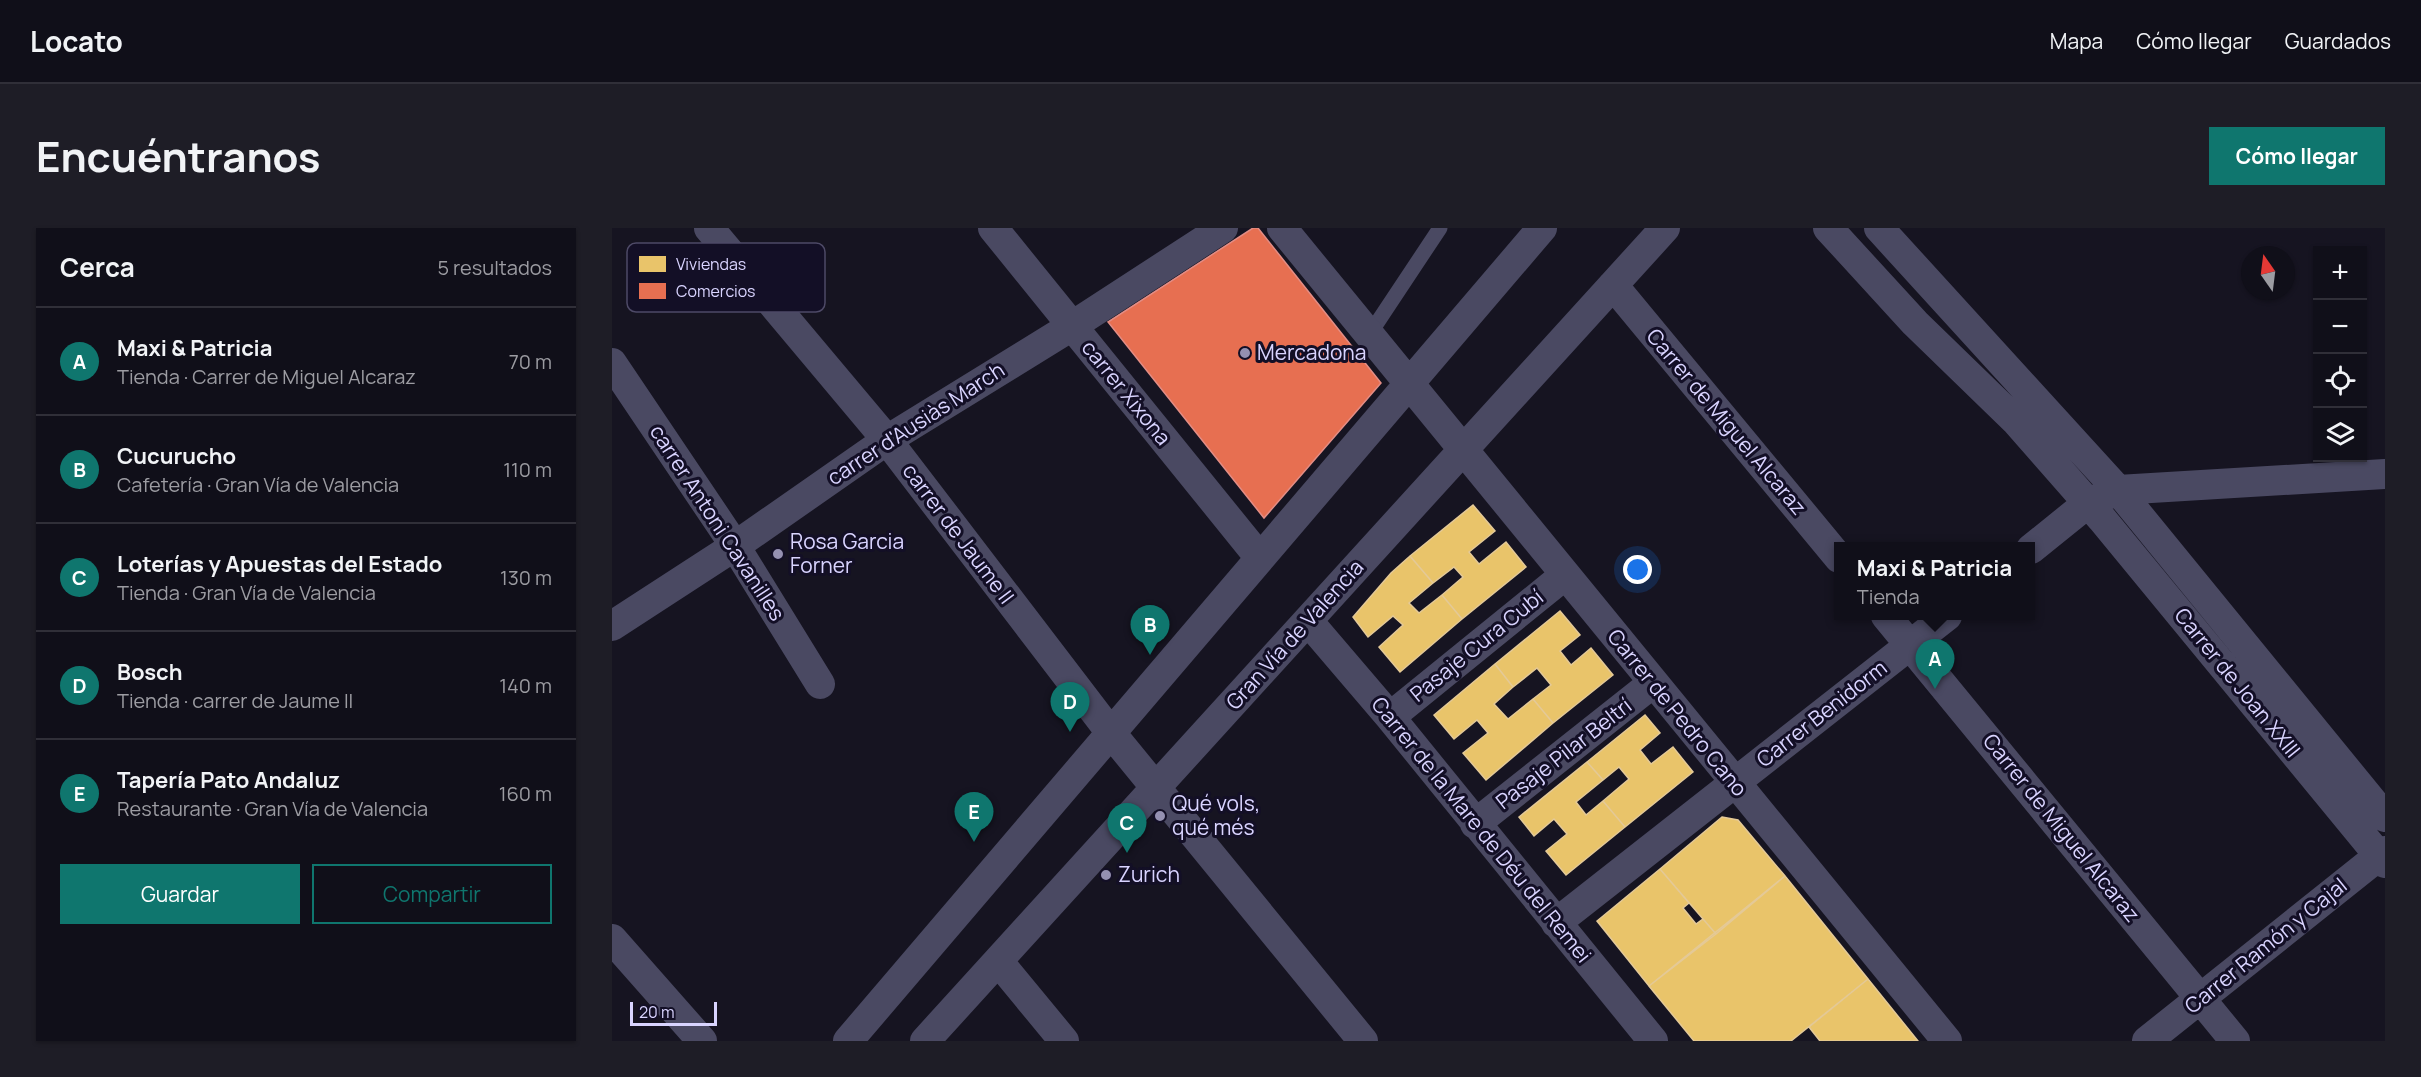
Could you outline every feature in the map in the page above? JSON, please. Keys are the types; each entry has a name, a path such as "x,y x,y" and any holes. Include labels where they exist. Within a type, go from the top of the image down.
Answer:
{"street":[{"name":"carrer de Jaume II","path":"709,228 722,243"},
{"name":"carrer Xixona","path":"993,228 1260,558"},
{"name":"carrer d'Ausiàs March","path":"612,626 735,546 886,440 1072,326 1223,228"},
{"name":"Carrer de Pedro Cano","path":"1282,228 1947,1041"},
{"path":"848,1041 1542,228"},
{"name":"Gran Vía de Valencia","path":"925,1041 1665,228"},
{"name":"Carrer de Joan XXIII","path":"1828,228 1915,323 2017,422 2095,511 2383,857"},
{"name":"Carrer de Joan XXIII","path":"1879,228 2118,490 2385,817"},
{"name":"Carrer de Miguel Alcaraz","path":"1613,285 1834,552"},
{"name":"carrer de Jaume II","path":"779,312 886,440 1111,733 1363,1041"},
{"name":"carrer Antoni Cavanilles","path":"612,363 735,546 820,684"},
{"path":"2035,547 2095,511 2118,490 2385,474"},
{"name":"Pasaje Cura Cubí","path":"1390,717 1565,575"},
{"name":"Carrer de Miguel Alcaraz","path":"1890,620 2235,1041"},
{"name":"Carrer Benidorm","path":"1556,923 1941,620"},
{"name":"Carrer de la Mare de Déu del Remei","path":"1308,621 1390,717 1653,1041"},
{"name":"Pasaje Pilar Beltrí","path":"1475,824 1653,683"},
{"name":"Carrer Ramón y Cajal","path":"2147,1041 2383,857"},
{"path":"612,939 702,1041"},
{"path":"998,961 1064,1041"}],"lane":[{"path":"1369,335 1440,228"}],"building: Viviendas":[{"path":"1473,505 1495,531 1469,552 1479,564 1506,542 1526,567 1462,619 1442,595 1463,577 1454,567 1433,583 1410,556"},
{"path":"1410,556 1433,583 1409,603 1419,613 1442,595 1462,619 1400,672 1379,647 1403,625 1393,616 1368,637 1353,617 1391,573"},
{"path":"1560,611 1580,635 1560,651 1571,665 1591,648 1613,675 1553,723 1533,699 1551,685 1537,668 1513,687 1495,664"},
{"path":"1495,664 1513,687 1494,704 1508,719 1533,699 1553,723 1486,780 1463,753 1488,733 1477,720 1454,739 1434,715"},
{"path":"1645,715 1660,733 1640,750 1651,764 1673,747 1693,772 1625,827 1603,801 1629,779 1619,767 1603,780 1587,762"},
{"path":"1587,762 1603,780 1576,802 1586,815 1603,801 1625,827 1566,875 1546,851 1567,834 1554,819 1534,836 1519,817"},
{"path":"1722,817 1738,820 1785,876 1716,934 1660,869"},
{"path":"1660,869 1689,903 1683,908 1696,924 1703,919 1716,934 1649,986 1597,921"},
{"path":"1785,876 1868,979 1791,1041 1694,1041 1649,986"},
{"path":"1868,979 1918,1041 1820,1041 1809,1027"}],"building: Comercios":[{"name":"Mercadona","path":"1253,228 1258,228 1381,383 1264,518 1108,322"}],"place":[{"name":"Mercadona","path":"1245,353"},
{"name":"Rosa Garcia Forner","path":"778,554"},
{"name":"Cucurucho","path":"1150,655"},
{"name":"Maxi & Patricia","path":"1935,689"},
{"name":"Bosch","path":"1070,732"},
{"name":"Qué vols, qué més","path":"1160,816"},
{"name":"Tapería Pato Andaluz","path":"974,842"},
{"name":"Loterías y Apuestas del Estado","path":"1127,853"},
{"name":"Zurich","path":"1106,875"}]}
